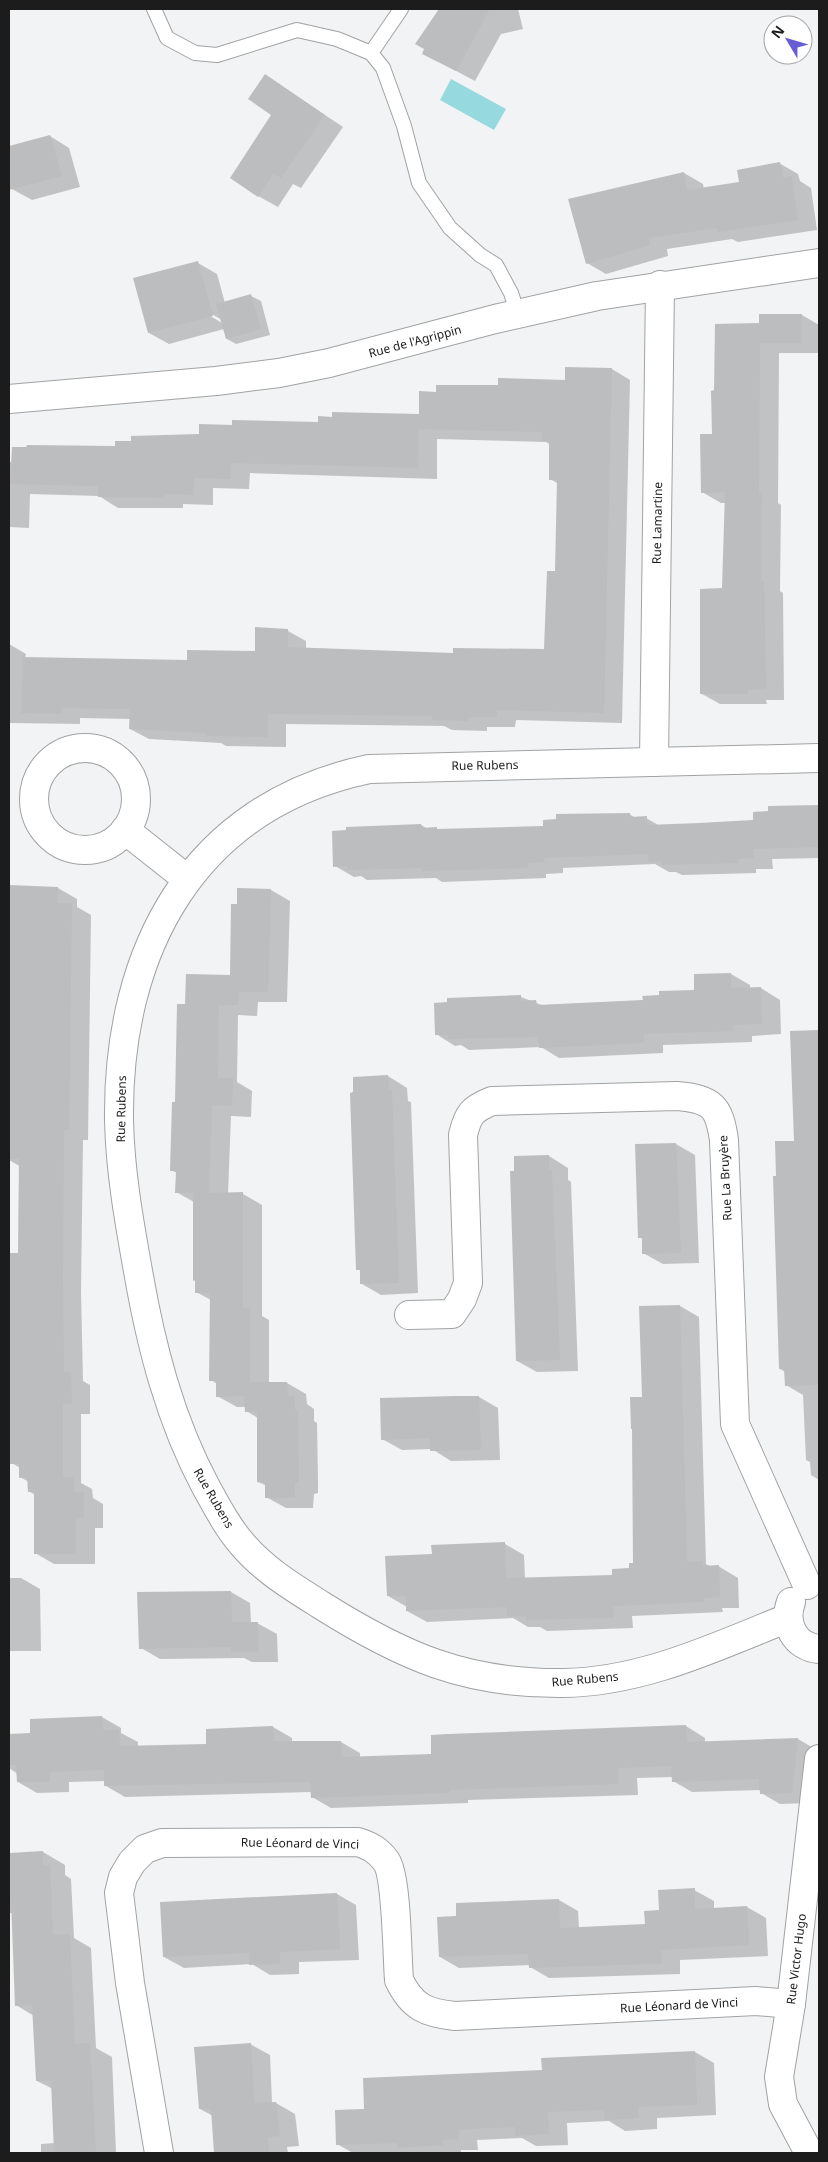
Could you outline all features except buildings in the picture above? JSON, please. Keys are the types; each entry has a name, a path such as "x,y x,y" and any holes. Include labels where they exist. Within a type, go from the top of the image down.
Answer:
{"street":[{"name":"Rue de l'Agrippin","path":"9,399 216,381 279,373 329,363 518,314 597,296 660,285 819,263"},
{"name":"Rue Lamartine","path":"654,762 660,285"},
{"name":"Rue Rubens","path":"788,1618 671,1664 632,1674 566,1683 503,1681 440,1666 381,1641 282,1580 244,1547 228,1526 196,1468 180,1433 167,1395 143,1300 128,1214 120,1147 121,1081 125,1038 135,994 147,954 160,921 187,879 205,858 249,819 276,803 338,776 369,769 819,758"},
{"path":"125,830 187,879"},
{"name":"Rue La Bruyère","path":"409,1315 452,1314 462,1299 468,1283 463,1135 467,1119 477,1107 492,1101 677,1096 696,1098 710,1104 720,1117 724,1140 734,1424 813,1584"},
{"path":"813,1584 793,1596 788,1618 796,1639 806,1645 819,1649"},
{"name":"Rue Victor Hugo","path":"809,2153 789,2117 780,2090 780,2065 791,2004 819,1759"},
{"name":"Rue Léonard de Vinci","path":"159,2153 130,1983 119,1893 123,1877 132,1862 145,1849 162,1843 358,1842 375,1848 387,1862 393,1880 399,1980 405,1994 416,2006 434,2014 455,2016 756,2001 791,2004"}],"lane":[{"path":"154,9 167,38 195,53 217,55 297,30 337,39 371,53 383,68 404,126 419,183 450,228 480,255 496,265 511,293 518,314"},
{"path":"371,53 402,9"}],"water":[{"path":"451,79 506,109 494,130 440,100"}]}
